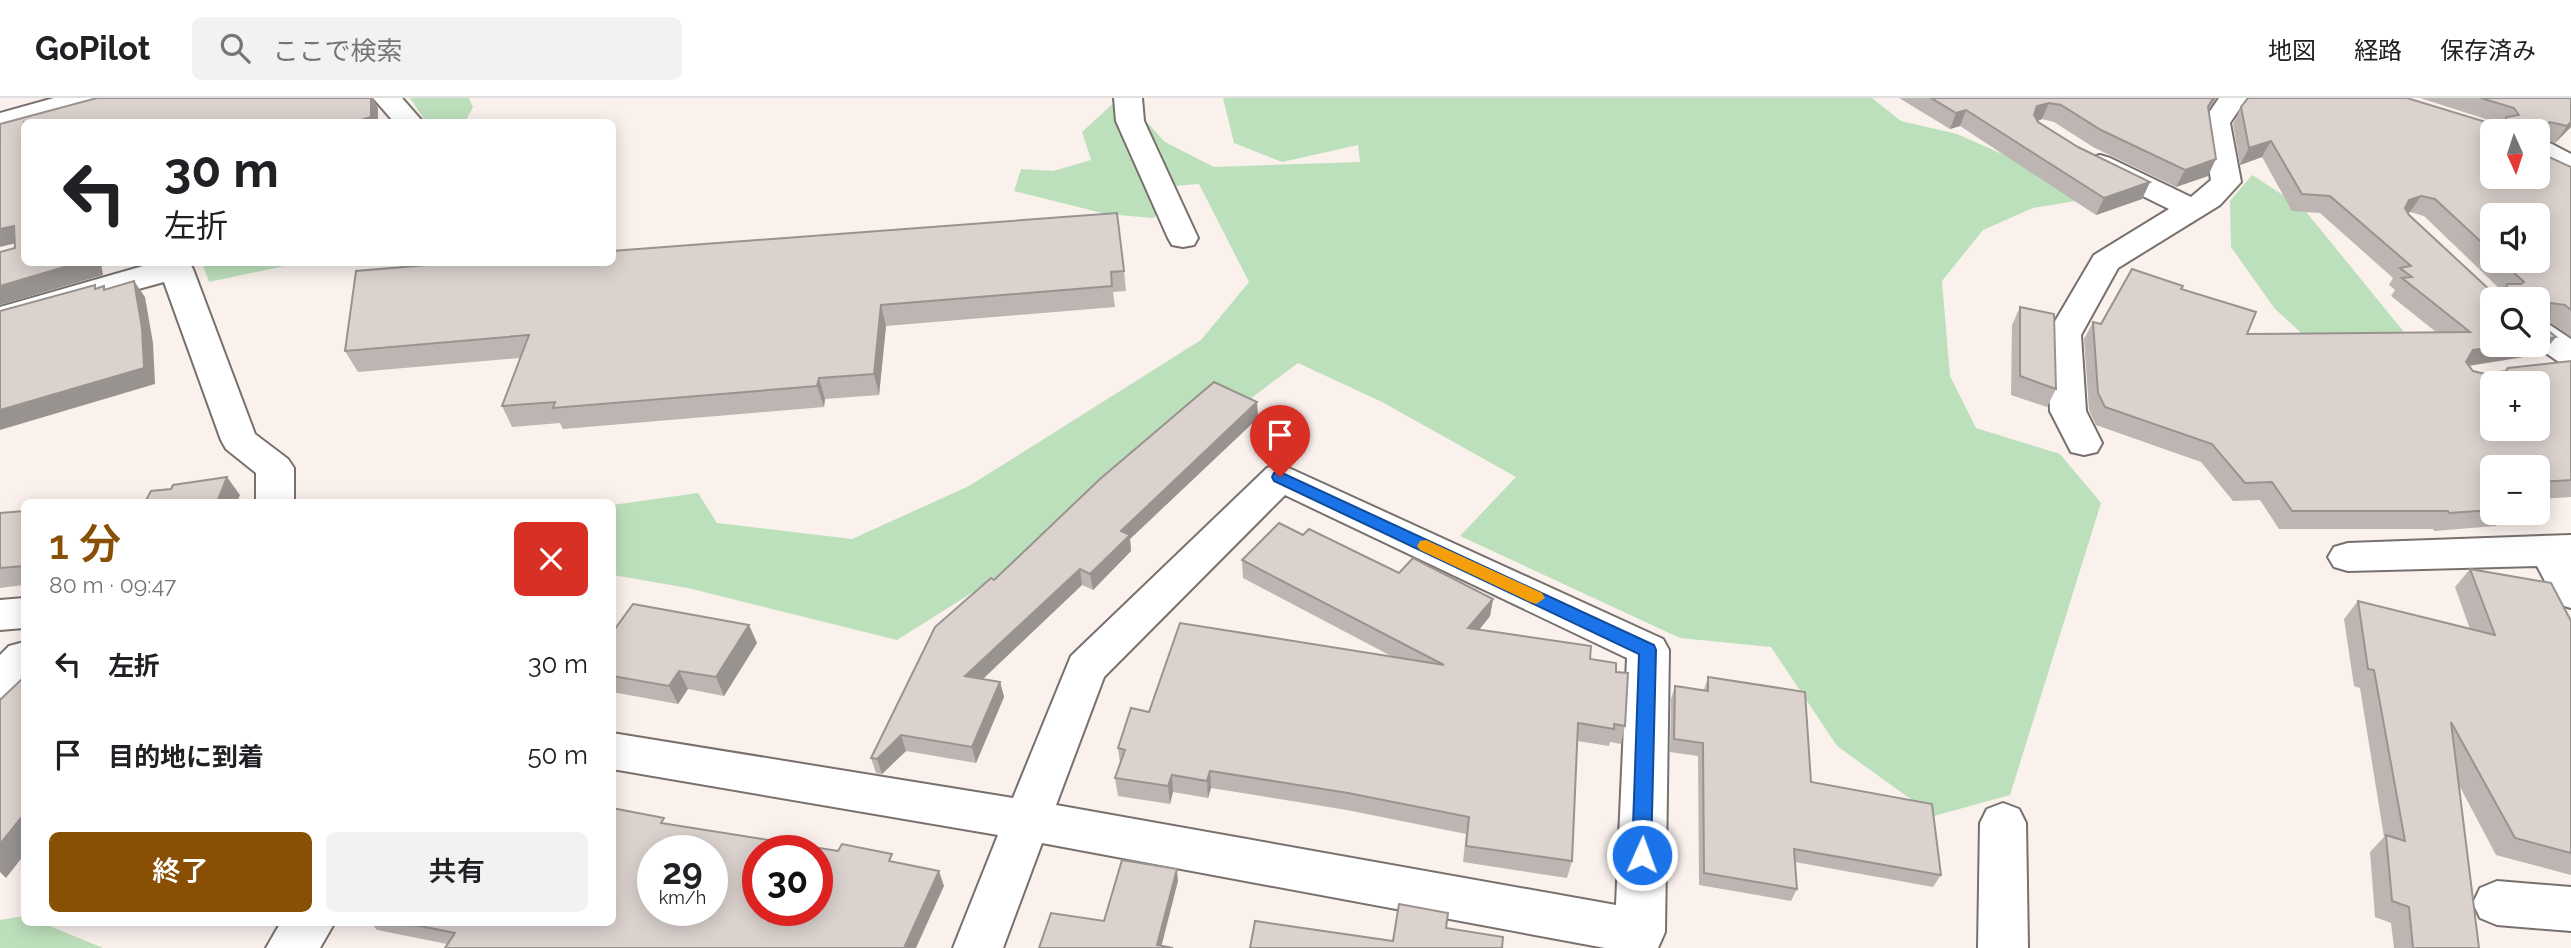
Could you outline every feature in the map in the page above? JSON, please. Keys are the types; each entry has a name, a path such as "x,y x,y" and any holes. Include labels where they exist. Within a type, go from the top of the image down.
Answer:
{"street":[{"path":"0,121 85,98"},
{"path":"387,98 406,119"},
{"path":"1128,98 1130,121 1184,238"},
{"path":"2084,443 2068,411 2064,335 2105,262 2209,199 2226,182 2216,123 2233,98"},
{"path":"2073,149 2192,209"},
{"path":"2550,151 2571,156"},
{"path":"2550,154 2571,165"},
{"path":"0,317 175,266 239,440 275,468 275,499"},
{"path":"2550,340 2571,355"},
{"path":"2534,369 2571,363"},
{"path":"616,752 1028,820 1640,932 1648,650 1280,477 1086,668 1028,820 978,948"},
{"path":"2348,556 2560,550 2571,593"},
{"path":"0,615 21,613"},
{"path":"0,681 21,661"},
{"path":"2003,823 2003,948"},
{"path":"2497,903 2571,909"},
{"path":"291,948 307,926"}],"green space":[{"path":"410,98 469,98 473,107 467,119 424,119"},
{"path":"1119,98 1125,98 1165,142 1214,167 1360,162 1358,145 1282,162 1234,143 1223,98 1872,98 1901,121 1957,134 2100,197 2033,208 1983,230 1942,281 1950,376 1976,428 2060,454 2101,503 2010,795 1934,816 1837,746 1771,647 1680,638 1460,536 1516,477 1382,402 1298,363 1099,513 897,640 688,588 616,576 616,504 698,493 717,523 852,539 969,486 1201,340 1249,282 1199,184 1174,186 1179,203 1153,218 1106,214 1014,191 1021,169 1053,171 1091,160 1082,132"},
{"path":"2252,175 2303,208 2417,348 2309,340 2275,309 2231,247 2230,201"},
{"path":"203,266 284,266 209,282"},
{"path":"21,916 21,926 50,926 103,948 0,948 0,920"}],"building":[{"path":"97,98 371,98 371,117 364,119 21,119 21,266 68,266 0,286 0,252 15,248 14,226 0,229 0,124"},
{"path":"1931,98 2213,98 2208,107 2216,159 2185,170 2101,130 2061,105 2049,103 2037,106 2034,115 2038,122 2078,147 2150,182 2104,198 1966,110 1956,113"},
{"path":"2248,98 2407,98 2480,120 2480,189 2550,189 2550,158 2571,167 2571,310 2565,305 2550,303 2550,287 2507,287 2507,284 2524,282 2514,273 2550,273 2550,203 2480,203 2480,241 2435,199 2421,196 2409,200 2405,208 2409,215 2487,287 2480,287 2480,349 2473,350 2466,362 2473,371 2480,373 2480,441 2550,441 2550,371 2506,371 2508,368 2571,361 2571,480 2550,481 2550,455 2480,455 2480,511 2449,513 2292,511 2272,482 2245,483 2212,444 2105,407 2098,393 2093,322 2101,324 2132,269 2183,286 2181,289 2256,312 2247,334 2470,332 2402,278 2412,277 2400,268 2411,266 2330,196 2302,194 2271,141 2249,148 2241,107"},
{"path":"2481,98 2571,98 2571,122 2567,126 2550,122 2550,119 2506,119 2519,115 2514,108"},
{"path":"1117,213 1124,271 1111,272 1112,286 881,305 874,374 819,378 817,386 553,408 555,402 502,406 529,335 345,351 356,271 415,266 616,266 616,251"},
{"path":"134,281 142,328 144,368 0,410 0,311 95,285 95,289 104,286 104,290"},
{"path":"2020,307 2054,314 2056,389 2020,376"},
{"path":"1214,382 1257,402 1121,531 1130,535 1090,574 1080,569 965,676 1000,682 972,747 901,735 877,759 871,758 935,627 991,578 994,580 1100,479"},
{"path":"227,477 218,499 147,499 151,491 171,489 173,485"},
{"path":"21,511 21,566 0,568 0,513"},
{"path":"1279,523 1303,535 1309,529 1399,573 1413,558 1493,599 1468,628 1591,646 1590,659 1616,663 1616,672 1628,673 1625,726 1614,724 1614,729 1578,723 1572,861 1466,846 1469,817 1348,793 1210,771 1207,781 1172,775 1168,786 1115,778 1125,750 1118,748 1131,708 1149,712 1180,623 1444,665 1242,560"},
{"path":"2470,569 2551,583 2571,621 2571,853 2515,838 2451,722 2479,948 2413,948 2409,907 2392,901 2386,835 2405,841 2374,670 2368,669 2358,601 2495,635"},
{"path":"633,604 749,625 716,677 679,671 669,686 616,677 616,627"},
{"path":"1708,677 1805,692 1811,782 1932,804 1941,875 1794,849 1797,889 1704,873 1703,743 1674,739 1675,686 1708,691"},
{"path":"21,680 21,818 0,844 0,700"},
{"path":"616,809 664,818 661,823 742,836 742,926 833,926 833,850 838,851 842,844 892,854 889,861 939,871 904,948 445,948 455,933 420,926 616,926"},
{"path":"1122,860 1177,869 1157,945 1173,948 1039,948 1051,913 1104,921"},
{"path":"1399,904 1448,913 1446,928 1503,937 1502,948 1250,948 1255,921 1393,941"}],"slow traffic":[{"path":"1426,546 1536,598"}],"route":[{"path":"1280,477 1648,650 1642,855"}]}
